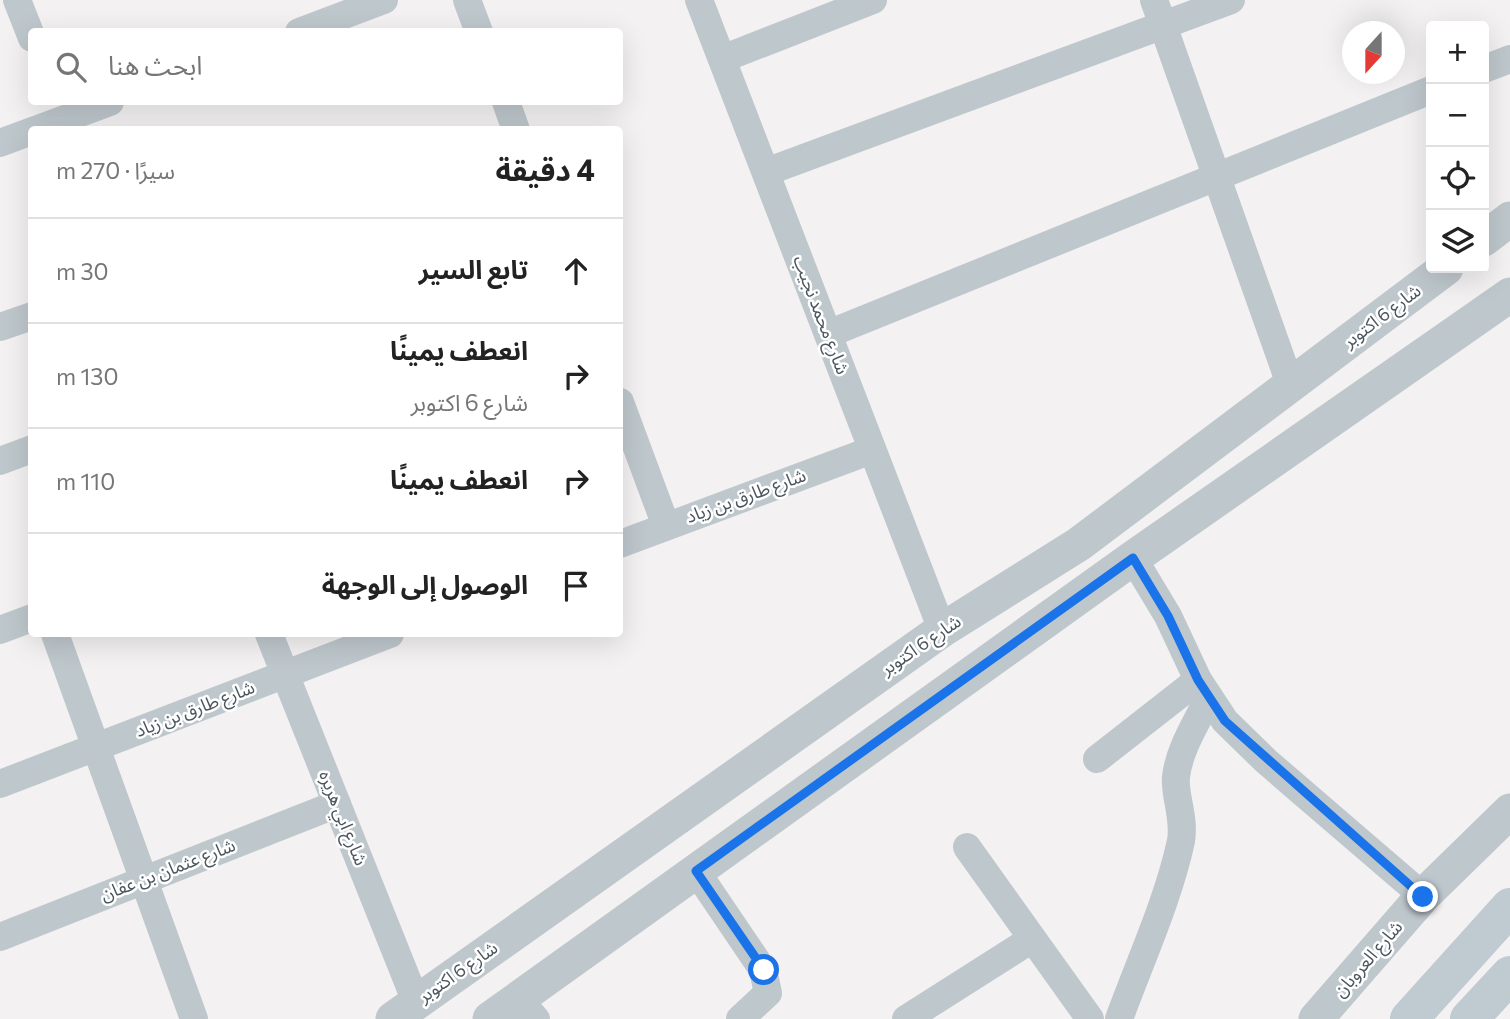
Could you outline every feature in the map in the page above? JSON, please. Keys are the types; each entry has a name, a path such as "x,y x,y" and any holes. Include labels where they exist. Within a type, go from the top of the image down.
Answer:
{"main road":[{"path":"1409,1019 1510,907"},
{"path":"1469,1019 1510,975"}],"street":[{"path":"17,0 28,28"},
{"path":"310,28 384,0"},
{"path":"467,0 478,28"},
{"name":"شارع محمد نجيب","path":"699,0 942,630"},
{"path":"722,59 873,0"},
{"path":"766,172 1159,13 1231,0"},
{"path":"1159,13 1290,384"},
{"path":"1489,67 1510,59"},
{"path":"828,334 1426,92"},
{"path":"42,126 101,105"},
{"path":"507,105 515,126"},
{"path":"0,142 28,132"},
{"path":"1489,235 1510,219"},
{"name":"شارع 6 اكتوبر","path":"405,1011 942,630 1079,544 1439,273"},
{"path":"489,1019 527,1009 696,871 1133,558 1510,295"},
{"path":"0,327 28,317"},
{"path":"623,410 666,526"},
{"path":"0,461 28,450"},
{"name":"شارع طارق بن زياد","path":"623,543 872,450"},
{"path":"1133,558 1168,616 1203,689 1225,721 1266,761 1423,897"},
{"path":"0,630 28,620"},
{"path":"56,637 194,1019"},
{"name":"شارع ابي هريره","path":"270,637 337,804 405,1011"},
{"name":"شارع طارق بن زياد","path":"0,784 382,637"},
{"path":"1097,759 1203,689"},
{"path":"1119,1019 1174,870 1181,837 1182,811 1176,779 1203,689"},
{"name":"شارع عثمان بن عفان","path":"0,937 337,804"},
{"name":"شارع العروبان","path":"1316,1019 1423,897 1510,811"},
{"path":"967,847 1090,1019"},
{"path":"696,871 764,970 768,993 740,1019"},
{"path":"906,1019 1032,939"}],"route":[{"path":"764,970 696,871 1133,558 1168,616 1198,680 1225,721 1266,761 1423,897"}]}
